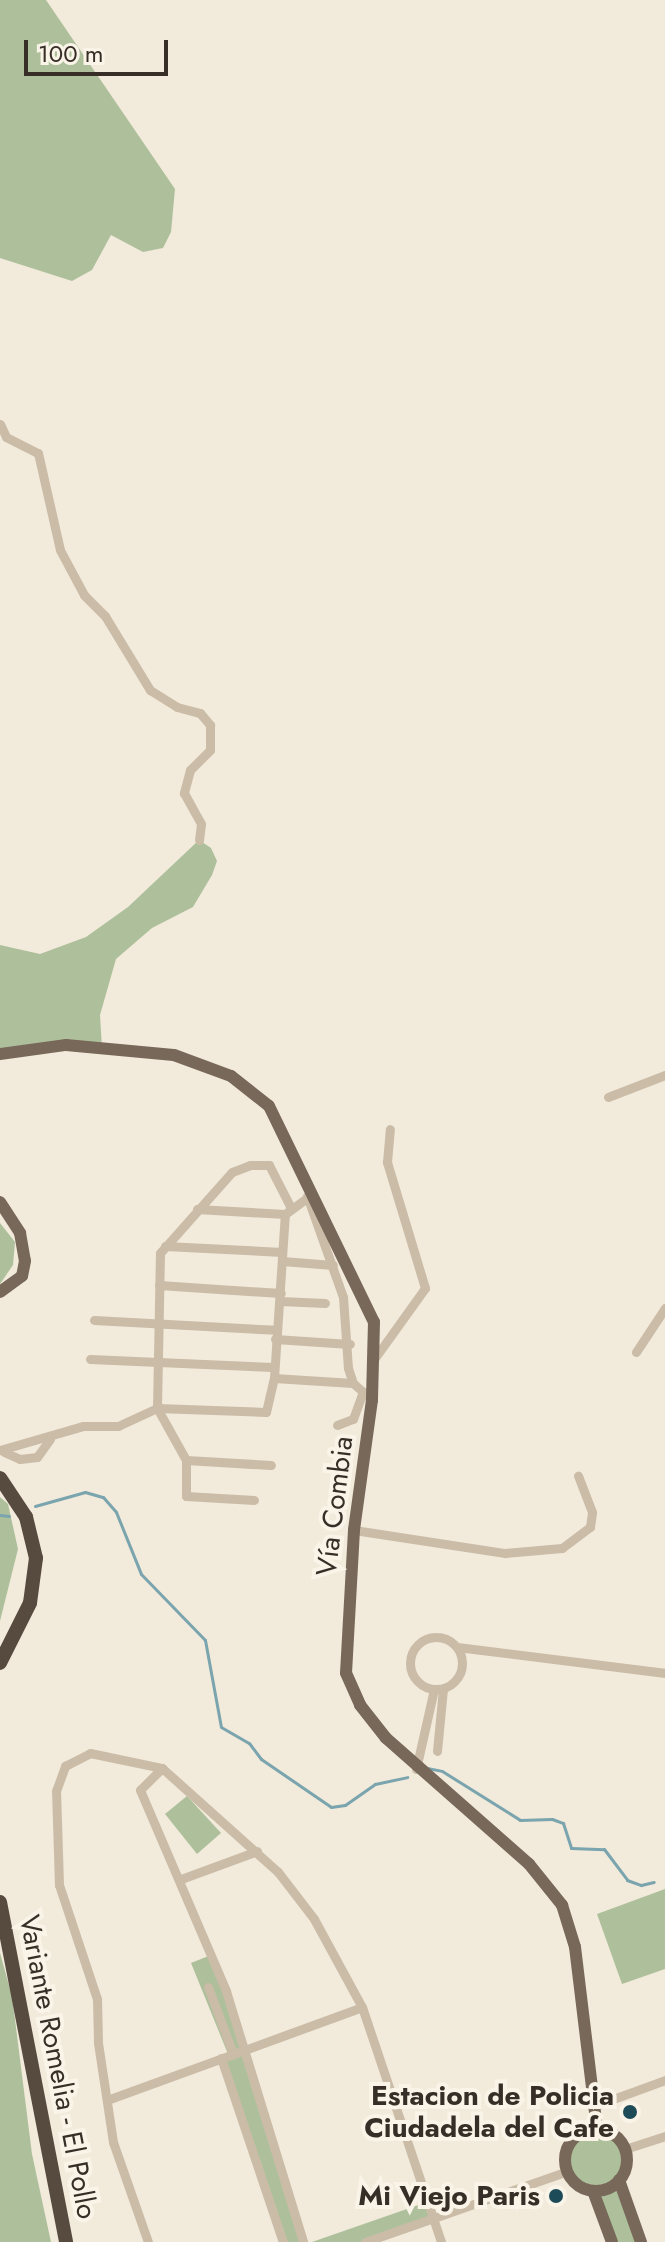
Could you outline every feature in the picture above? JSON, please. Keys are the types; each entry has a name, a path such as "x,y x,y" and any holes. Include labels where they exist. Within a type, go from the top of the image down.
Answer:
{"highway":[{"path":"0,1478 26,1517 36,1558 30,1603 0,1663"},
{"name":"Variante Romelia - El Pollo","path":"0,1902 66,2242"}],"main road":[{"name":"Vía Combia","path":"0,1054 66,1045 174,1055 212,1066 256,1092 269,1106 372,1314 372,1362 354,1530 346,1673 360,1705 416,1769 529,1864 562,1905 575,1947 597,2129"},
{"path":"0,1202 20,1233 25,1261 22,1276 0,1292"},
{"path":"593,2191 619,2180 627,2166 625,2149 614,2135 597,2129 581,2133 569,2146 568,2171 578,2184 593,2191 612,2242"},
{"path":"619,2180 641,2242"}],"street":[{"path":"0,424 6,437 38,453 60,550 84,595 105,616 150,690 177,707 200,713 210,725 210,750 190,770 184,793 201,824 199,840"},
{"path":"608,1097 665,1075"},
{"path":"372,1362 425,1288 387,1162 390,1129"},
{"path":"2,1451 50,1439 83,1426 118,1426 157,1408 261,1414 270,1407 287,1210 269,1165 250,1165 232,1172 160,1253 157,1408 186,1460 186,1496 254,1500"},
{"path":"309,1185 306,1199 333,1265 350,1344 353,1383"},
{"path":"197,1209 287,1210 306,1199"},
{"path":"165,1246 333,1265"},
{"path":"159,1285 325,1303"},
{"path":"636,1352 665,1308"},
{"path":"94,1320 276,1334 350,1344"},
{"path":"90,1359 274,1367"},
{"path":"274,1378 353,1383 368,1396 353,1419 337,1425"},
{"path":"186,1460 271,1465"},
{"path":"354,1530 505,1553 562,1548 590,1527 592,1512 578,1476"},
{"path":"438,1689 414,1676 413,1651 434,1638 457,1647 665,1673"},
{"path":"416,1769 438,1689 460,1673 457,1647"},
{"path":"437,1751 438,1689"},
{"path":"148,2242 113,2142 97,1999 59,1885 56,1791 65,1766 90,1753 162,1768 257,1851 314,1919 362,2007 441,2242"},
{"path":"162,1768 140,1790 160,1842 181,1879 244,2049 303,2242"},
{"path":"181,1879 257,1851"},
{"path":"208,1987 233,2054"},
{"path":"107,2100 362,2007"},
{"path":"221,2058 283,2242"},
{"path":"594,2106 665,2080"},
{"path":"625,2149 665,2136"},
{"path":"365,2242 568,2171"}],"green space":[{"path":"0,0 46,0 175,189 171,232 163,248 143,252 111,235 92,270 72,281 0,258"},
{"path":"199,840 211,848 217,861 212,875 193,907 152,928 116,959 100,1015 102,1048 0,1054 0,945 40,954 86,937 128,907"},
{"path":"0,1223 15,1242 13,1265 0,1284"},
{"path":"0,1497 8,1504 18,1549 0,1621"},
{"path":"187,1796 221,1833 197,1854 165,1814"},
{"path":"665,1889 665,1969 622,1984 597,1914"},
{"path":"0,1953 12,1996 32,2154 51,2242 0,2242"},
{"path":"211,1955 303,2242 283,2242 221,2058 228,2054 191,1963"},
{"path":"589,2130 609,2132 625,2149 627,2166 619,2181 641,2242 612,2242 593,2191 578,2184 568,2171 569,2146"},
{"path":"427,2202 433,2218 365,2242 312,2242"}],"waterway":[{"path":"35,1506 85,1492 103,1497 116,1512 141,1574 205,1640 221,1727 249,1743 261,1759 331,1807 345,1805 375,1784 407,1777"},
{"path":"0,1515 9,1516"},
{"path":"427,1768 442,1771 520,1820 552,1819 563,1823 571,1848 604,1849 627,1880 641,1885 654,1882"}],"place":[{"name":"Estacion de Policia Ciudadela del Cafe","path":"630,2112"},
{"name":"Mi Viejo Paris","path":"556,2196"}]}
